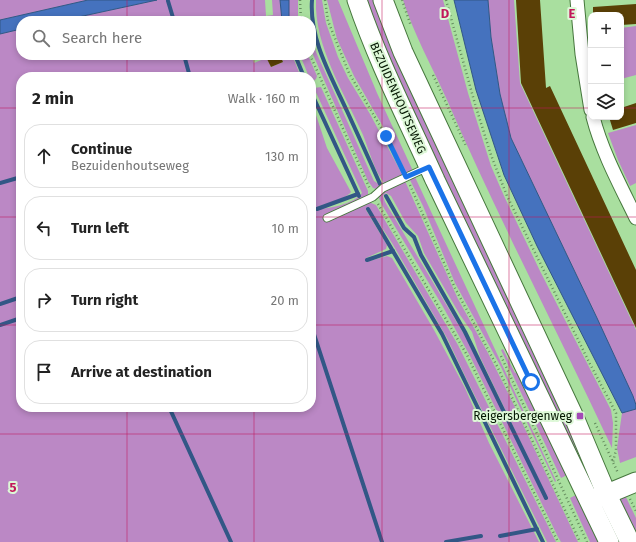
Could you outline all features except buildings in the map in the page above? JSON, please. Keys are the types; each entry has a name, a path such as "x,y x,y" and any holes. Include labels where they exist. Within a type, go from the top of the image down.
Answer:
{"main road":[{"name":"BEZUIDENHOUTSEWEG","path":"357,0 375,49 471,256 598,497 630,542"},
{"name":"BEZUIDENHOUTSEWEG","path":"383,0 403,52 574,417 598,497 609,542"},
{"path":"598,497 636,482"}],"street":[{"path":"577,0 582,54 588,91"},
{"path":"594,120 618,182 636,218"}],"lane":[{"path":"327,218 373,197 383,188 429,167"}],"path":[{"path":"300,0 301,16"},
{"path":"325,0 328,21 349,74 386,136 421,208 455,288 498,368 580,542"},
{"path":"446,0 474,104 491,155 507,196 590,364 616,413 616,450 613,462"},
{"path":"312,60 373,197 467,355 558,542"}],"shaded area":[{"path":"0,0 88,0 16,16 0,20"},
{"path":"157,0 265,0 266,16 83,16"},
{"path":"272,0 280,0 282,16 266,16 273,15"},
{"path":"289,0 298,0 298,16 289,16"},
{"path":"316,0 322,0 326,23 338,57 348,78 370,114 403,176 376,189 373,188 368,181 315,60 316,52 374,181 380,185 382,182 384,183 380,178 363,135 325,52 317,17"},
{"path":"327,0 338,0 377,93 413,171 407,174 389,137 354,76 337,39"},
{"path":"365,0 376,0 588,464 579,469 398,79"},
{"path":"403,0 443,0 468,93 491,166 540,271 611,410 613,423 612,448 507,231 418,38"},
{"path":"488,0 514,0 520,83 636,330 636,405 597,318 511,138 500,94 491,37"},
{"path":"636,26 636,75 624,78 624,48 624,28"},
{"path":"16,30 16,60 253,60 254,63 261,60 268,60 271,67 283,62 282,60 294,60 299,72 16,72 16,412 316,412 316,209 334,207 347,203 362,193 316,92 316,88 321,87 368,191 366,202 376,205 458,345 556,542 547,542 447,338 392,243 369,208 366,210 387,245 386,249 366,258 366,262 387,256 392,258 434,330 465,388 489,443 539,542 0,542 0,34"},
{"path":"302,60 310,60 315,72 307,72"},
{"path":"316,115 327,148 351,192 344,197 316,208"},
{"path":"636,125 636,183 630,186 608,133"},
{"path":"415,177 556,481 555,482 501,367 455,283 423,206 410,180"},
{"path":"405,181 458,299 488,353 511,399 578,542 561,542 558,537 470,356 442,305 382,205 379,198 381,192","holes":["386,193 391,196 406,223 418,236 424,253 460,315 472,332 480,357 548,499 545,500 471,346 385,202 383,196"]},
{"path":"503,349 515,373 519,371 573,472 561,478 501,350"},
{"path":"636,409 636,457 620,463 617,448 622,413"},
{"path":"582,492 605,542 590,542 570,498"},
{"path":"624,493 636,518 636,542 613,497"}],"water":[{"path":"88,0 157,0 83,16 18,16"},
{"path":"280,0 289,0 289,16 282,16"},
{"path":"454,0 488,0 491,37 500,94 511,138 633,396 636,409 622,413 537,246 504,175 476,90"},
{"path":"16,16 16,30 0,34 0,20"}],"waterway":[{"path":"312,0 312,16"},
{"path":"168,1 172,16"},
{"path":"316,36 328,71 380,184"},
{"path":"185,60 189,72"},
{"path":"297,60 302,72"},
{"path":"316,103 359,196"},
{"path":"0,183 16,178"},
{"path":"317,209 358,194"},
{"path":"386,196 404,228 414,237 421,255 465,332 546,498"},
{"path":"368,209 442,334 543,542"},
{"path":"367,260 393,251"},
{"path":"0,304 16,299"},
{"path":"0,325 16,320"},
{"path":"316,340 382,542"},
{"path":"171,412 231,542"},
{"path":"500,536 537,529"},
{"path":"446,542 481,536"}],"place":[{"name":"Reigersbergenweg","path":"580,416"}],"route":[{"path":"386,136 406,177 429,167 531,382"}]}
